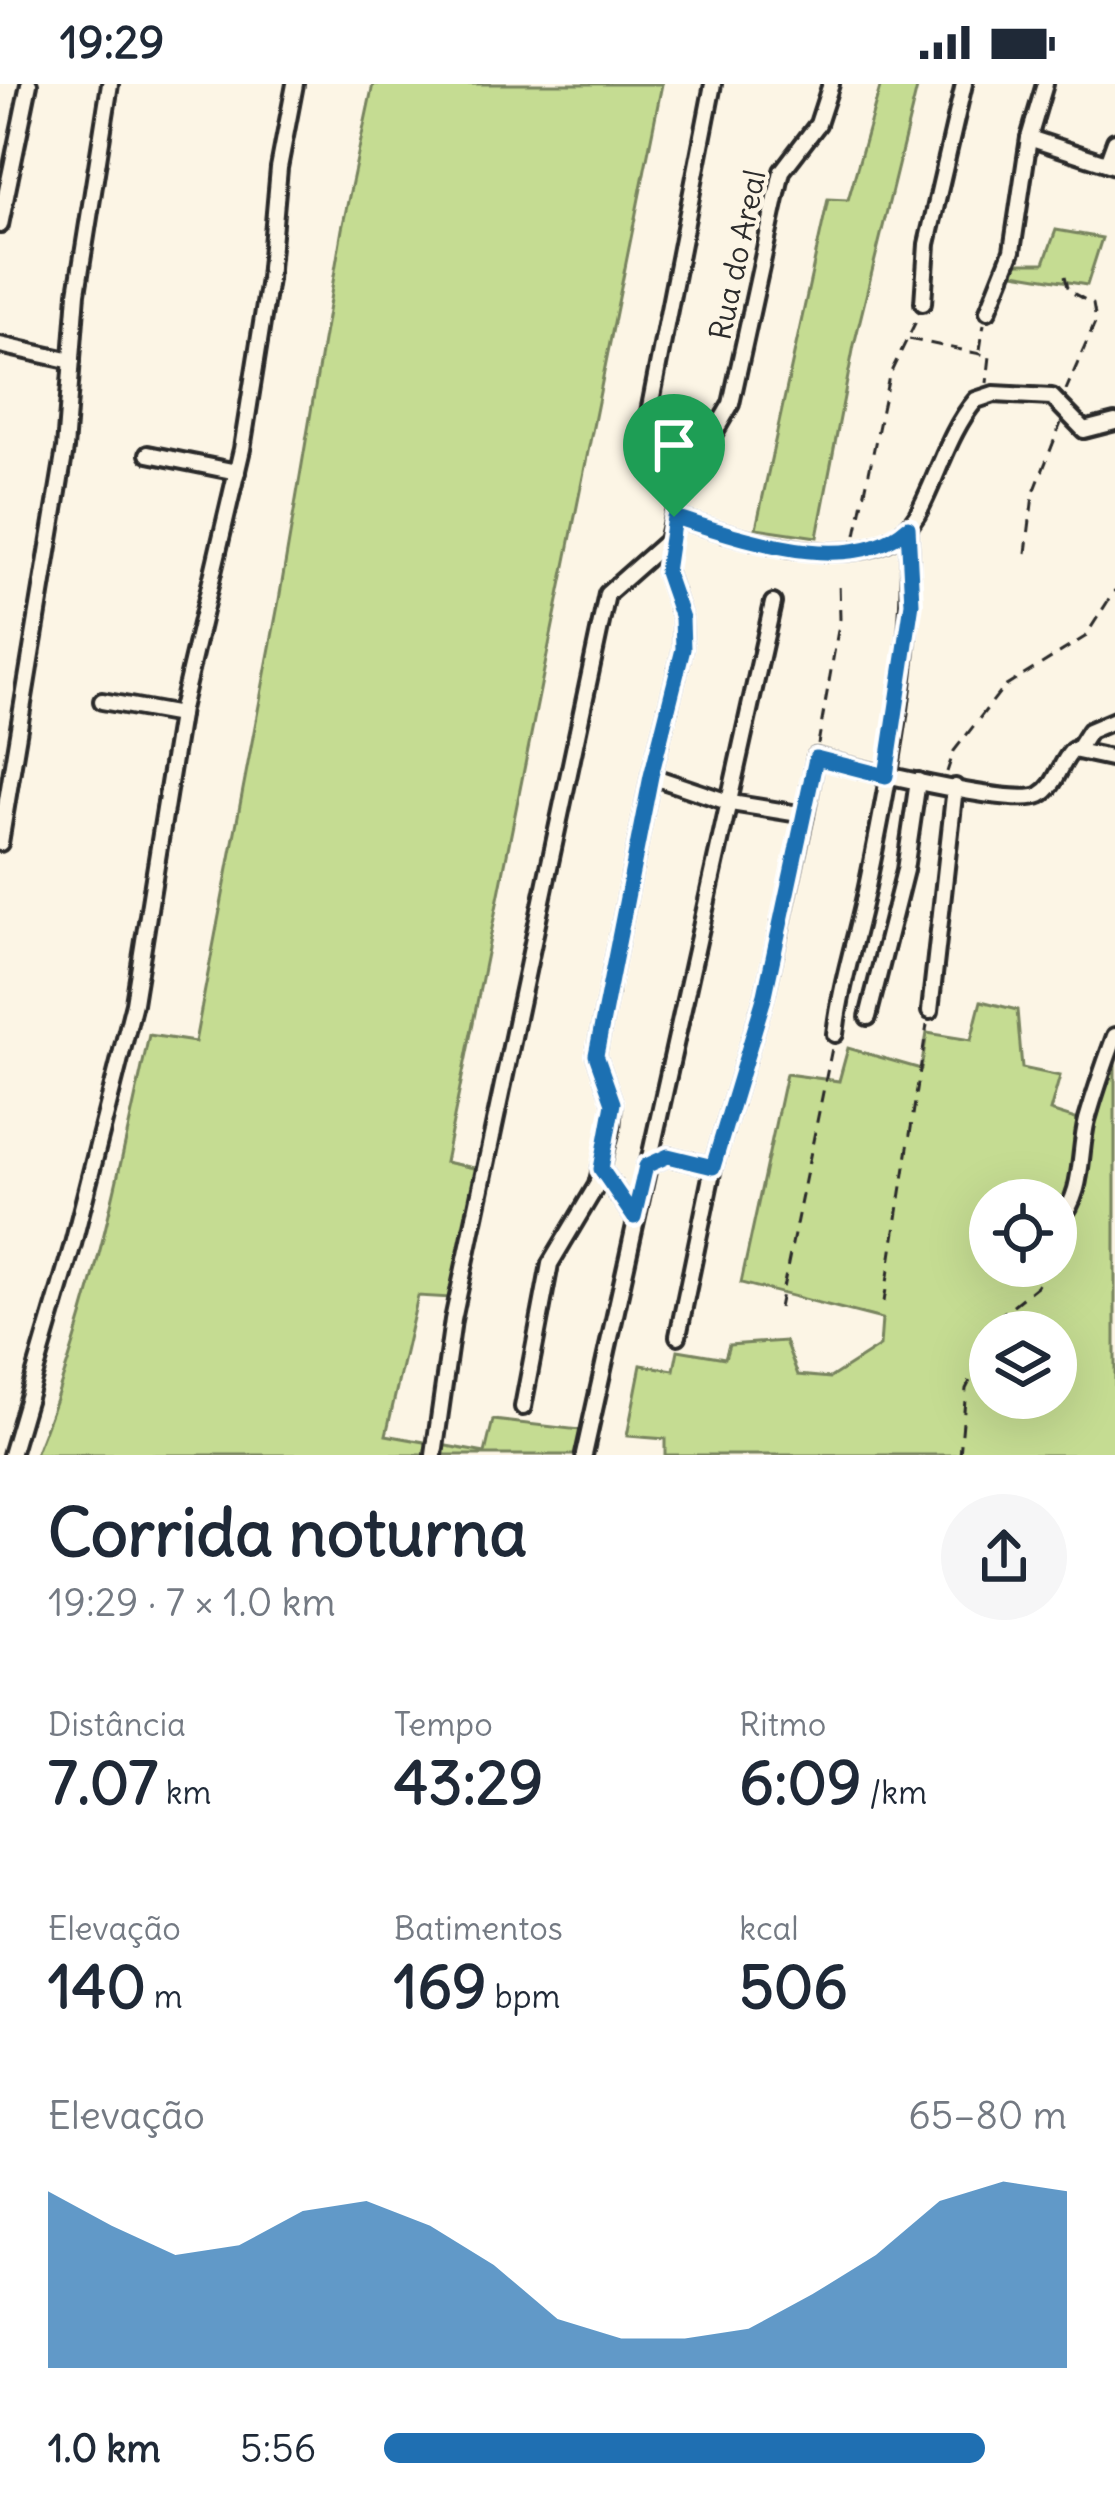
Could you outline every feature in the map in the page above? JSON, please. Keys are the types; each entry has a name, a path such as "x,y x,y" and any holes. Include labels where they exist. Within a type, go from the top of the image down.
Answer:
{"street":[{"path":"0,225 28,84"},
{"path":"0,843 65,449 77,293 110,84"},
{"path":"11,1455 73,1244 134,1003 180,715 237,472 295,84"},
{"path":"687,461 652,455 644,443 713,84"},
{"name":"Rua do Areal","path":"523,1406 550,1264 555,1249 590,1200 613,1103 596,1055 684,629 668,580 667,541 687,461 713,435 730,404 782,171 818,124 831,84"},
{"path":"922,303 926,244 964,84"},
{"path":"988,311 1012,251 1029,139 1046,84"},
{"path":"1029,139 1111,164 1115,141"},
{"path":"0,345 72,361"},
{"path":"674,517 780,548 812,552 854,548 890,540 908,527 969,408 984,397 1052,397 1087,431 1115,422"},
{"path":"148,454 237,472"},
{"path":"835,1034 886,776 912,603 908,527"},
{"path":"434,1455 453,1319 607,593 667,541"},
{"path":"584,1455 773,603"},
{"path":"102,701 180,715"},
{"path":"678,1336 713,1167 765,995 816,758 886,776 1037,796 1051,787 1090,731 1115,720"},
{"path":"1072,753 1115,759"},
{"path":"651,776 731,803 805,815"},
{"path":"868,1017 901,890 918,781"},
{"path":"930,1011 948,786"},
{"path":"1077,1186 1086,1125 1115,1036"},
{"path":"646,1166 668,1156 713,1167"},
{"path":"601,1169 634,1217"}],"path":[{"path":"854,548 889,376 922,303"},
{"path":"980,352 988,311"},
{"path":"908,339 990,356 984,397"},
{"path":"816,758 840,619 839,580"},
{"path":"948,786 954,752 1003,688 1085,637 1115,590"},
{"path":"884,1302 930,1011"},
{"path":"779,1308 835,1034"},
{"path":"960,1455 966,1389 978,1365 982,1330 1036,1287"}],"green space":[{"path":"373,84 662,84 445,1162 479,1169 451,1298 418,1296 386,1435 485,1453 493,1420 580,1430 578,1455 35,1455 87,1300 149,1035 195,1042 279,600 342,229"},
{"path":"881,84 918,84 854,345 817,537 756,528 828,199 848,200"},
{"path":"1056,230 1102,238 1087,285 1014,273 1016,263 1044,263"},
{"path":"981,1001 1017,1010 1022,1068 1060,1076 1050,1111 1091,1124 1115,1057 1115,1455 665,1455 665,1439 627,1436 641,1365 674,1370 678,1350 725,1358 729,1345 785,1341 798,1375 830,1378 880,1346 882,1319 741,1283 786,1074 839,1081 848,1048 921,1069 927,1033 971,1040"}],"route":[{"path":"674,517 780,548 812,552 890,540 908,527 912,603 886,776 816,758 765,995 713,1167 668,1156 646,1166 634,1217 601,1169 613,1103 596,1055 651,776 683,649 682,618 666,572 674,517"}]}
